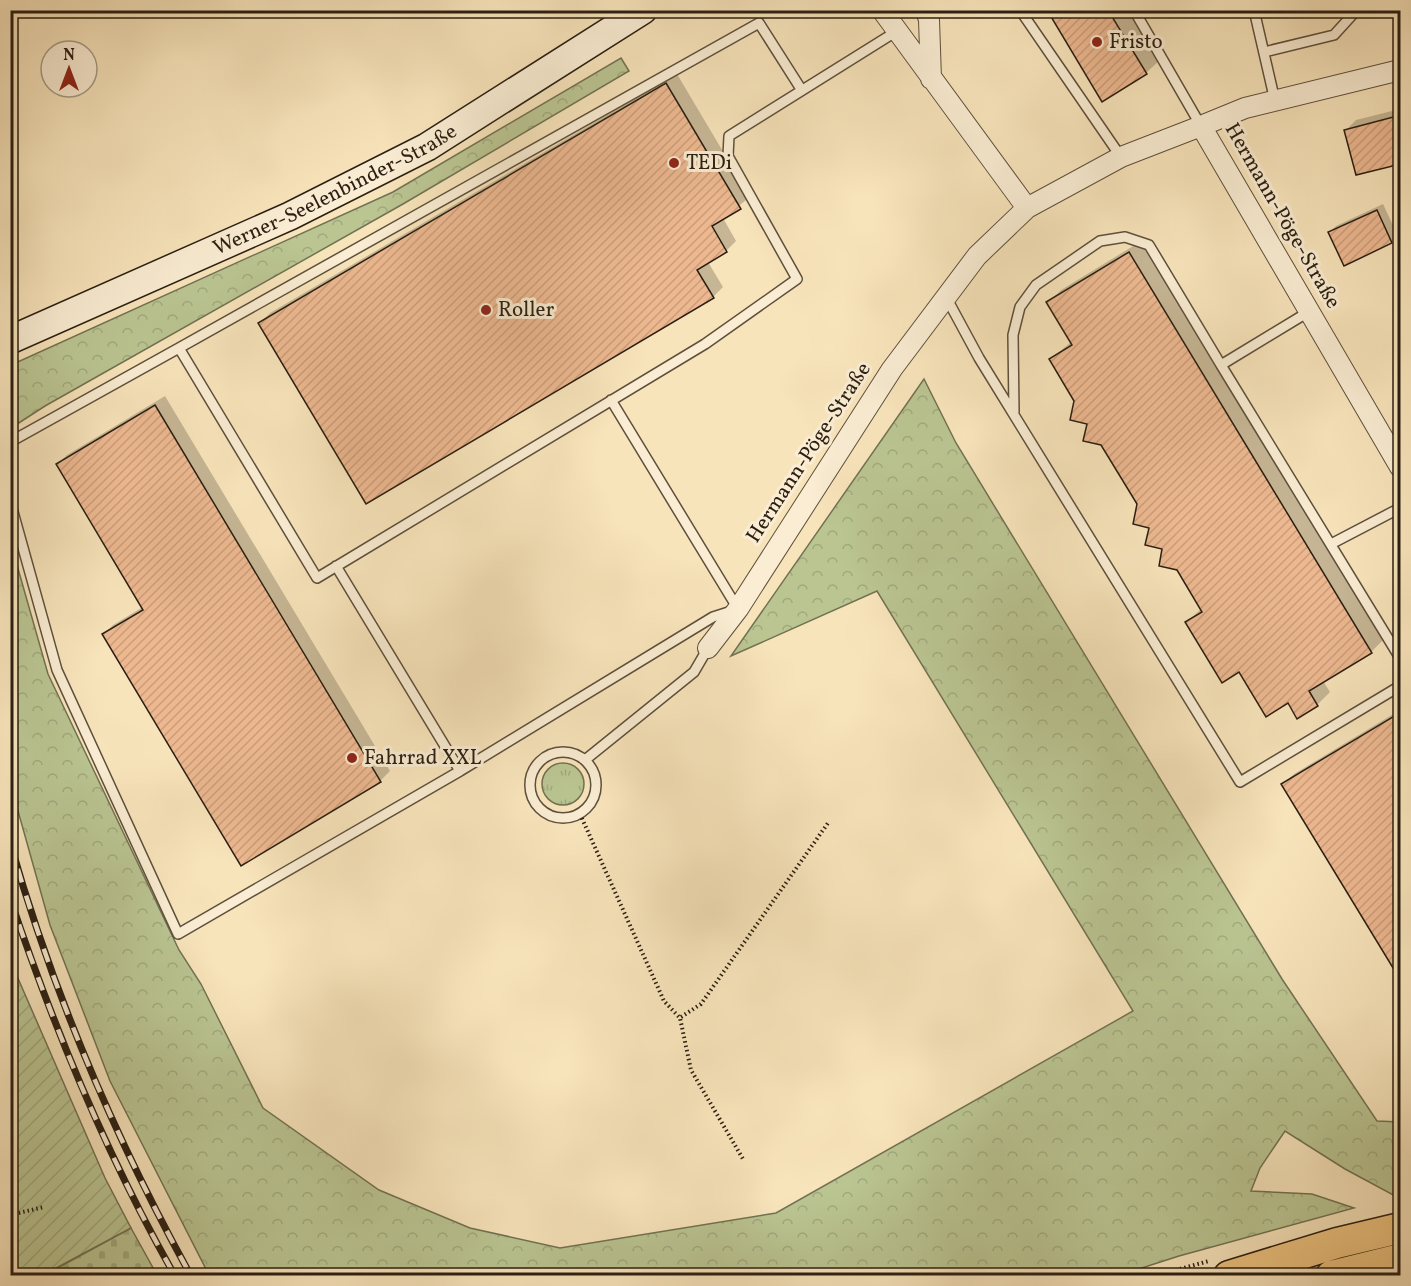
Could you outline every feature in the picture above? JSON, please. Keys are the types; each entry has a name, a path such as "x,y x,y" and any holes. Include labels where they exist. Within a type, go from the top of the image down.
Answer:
{"main road":[{"name":"Werner-Seelenbinder-Straße","path":"10,340 290,216 427,147 643,10"},
{"path":"1229,1275 1390,1230"},
{"path":"1331,1275 1401,1259"}],"street":[{"path":"882,10 1027,208"},
{"path":"926,10 929,20 931,79"},
{"path":"1201,126 1245,108 1401,70"},
{"name":"Hermann-Pöge-Straße","path":"708,648 738,609 892,369 977,255 1027,208 1121,157 1201,126 1401,467"}],"lane":[{"path":"1020,10 1121,157"},
{"path":"1134,10 1201,126"},
{"path":"1254,10 1275,101"},
{"path":"1264,52 1334,35 1354,13 1364,10"},
{"path":"10,442 759,22 801,89"},
{"path":"179,348 317,578 705,344 797,279 728,156 729,136 897,31"},
{"path":"1014,414 1012,335 1020,307 1036,285 1100,241 1125,237 1149,245 1401,658"},
{"path":"946,297 1014,414 1240,782 1401,686"},
{"path":"1221,365 1310,311"},
{"path":"10,501 57,670 178,934 460,771 713,617 738,609 611,400"},
{"path":"1331,544 1401,507"},
{"path":"336,566 460,771"},
{"path":"585,760 694,672 708,648"},
{"path":"554,753 576,754 585,760 596,778 596,789 588,807 579,814 569,818 547,814 538,807 530,787 536,766 554,753"}],"path":[{"path":"579,814 664,1001 680,1018 691,1070 743,1159"},
{"path":"680,1018 701,1004 828,824"},
{"path":"10,1215 44,1207"}],"green space":[{"path":"621,58 629,71 403,204 45,406 11,428 11,365 393,192"},
{"path":"924,379 956,443 1282,979 1377,1121 1400,1122 1400,1194 1395,1196 1345,1169 1285,1131 1260,1168 1251,1191 1312,1194 1354,1208 1179,1256 1120,1275 209,1275 110,1081 50,925 11,786 11,544 48,674 179,950 201,984 263,1108 379,1190 470,1228 560,1248 776,1213 1133,1011 877,591 731,656"},
{"path":"563,763 571,764 578,769 583,776 583,792 578,799 571,804 563,805 555,804 548,799 543,792 542,784 543,776 548,769 555,764"},
{"path":"10,960 105,1178 131,1228 43,1275 11,1275"},
{"path":"131,1228 157,1275 43,1276"}],"building":[{"name":"Fristo","path":"1047,10 1108,10 1147,74 1102,102"},
{"name":"Roller","path":"666,83 741,209 712,226 727,252 697,270 714,298 366,504 258,323"},
{"path":"1401,115 1401,164 1356,175 1344,130"},
{"path":"1377,210 1392,243 1344,266 1328,232"},
{"path":"1129,252 1372,653 1309,691 1318,706 1297,719 1288,703 1266,717 1239,672 1222,683 1185,622 1202,612 1177,570 1159,566 1162,549 1145,545 1149,528 1133,524 1137,504 1101,445 1083,441 1087,424 1070,420 1074,401 1049,359 1072,345 1046,302"},
{"path":"155,405 381,782 241,866 102,634 143,610 56,464"},
{"path":"1401,712 1401,981 1281,784"}],"railway":[{"path":"10,842 46,955 88,1064 137,1171 191,1276"},
{"path":"10,898 45,995 84,1091 127,1185 175,1276"}],"place":[{"name":"Fristo","path":"1097,42"},
{"name":"TEDi","path":"674,163"},
{"name":"Roller","path":"486,310"},
{"name":"Fahrrad XXL","path":"352,758"}]}
